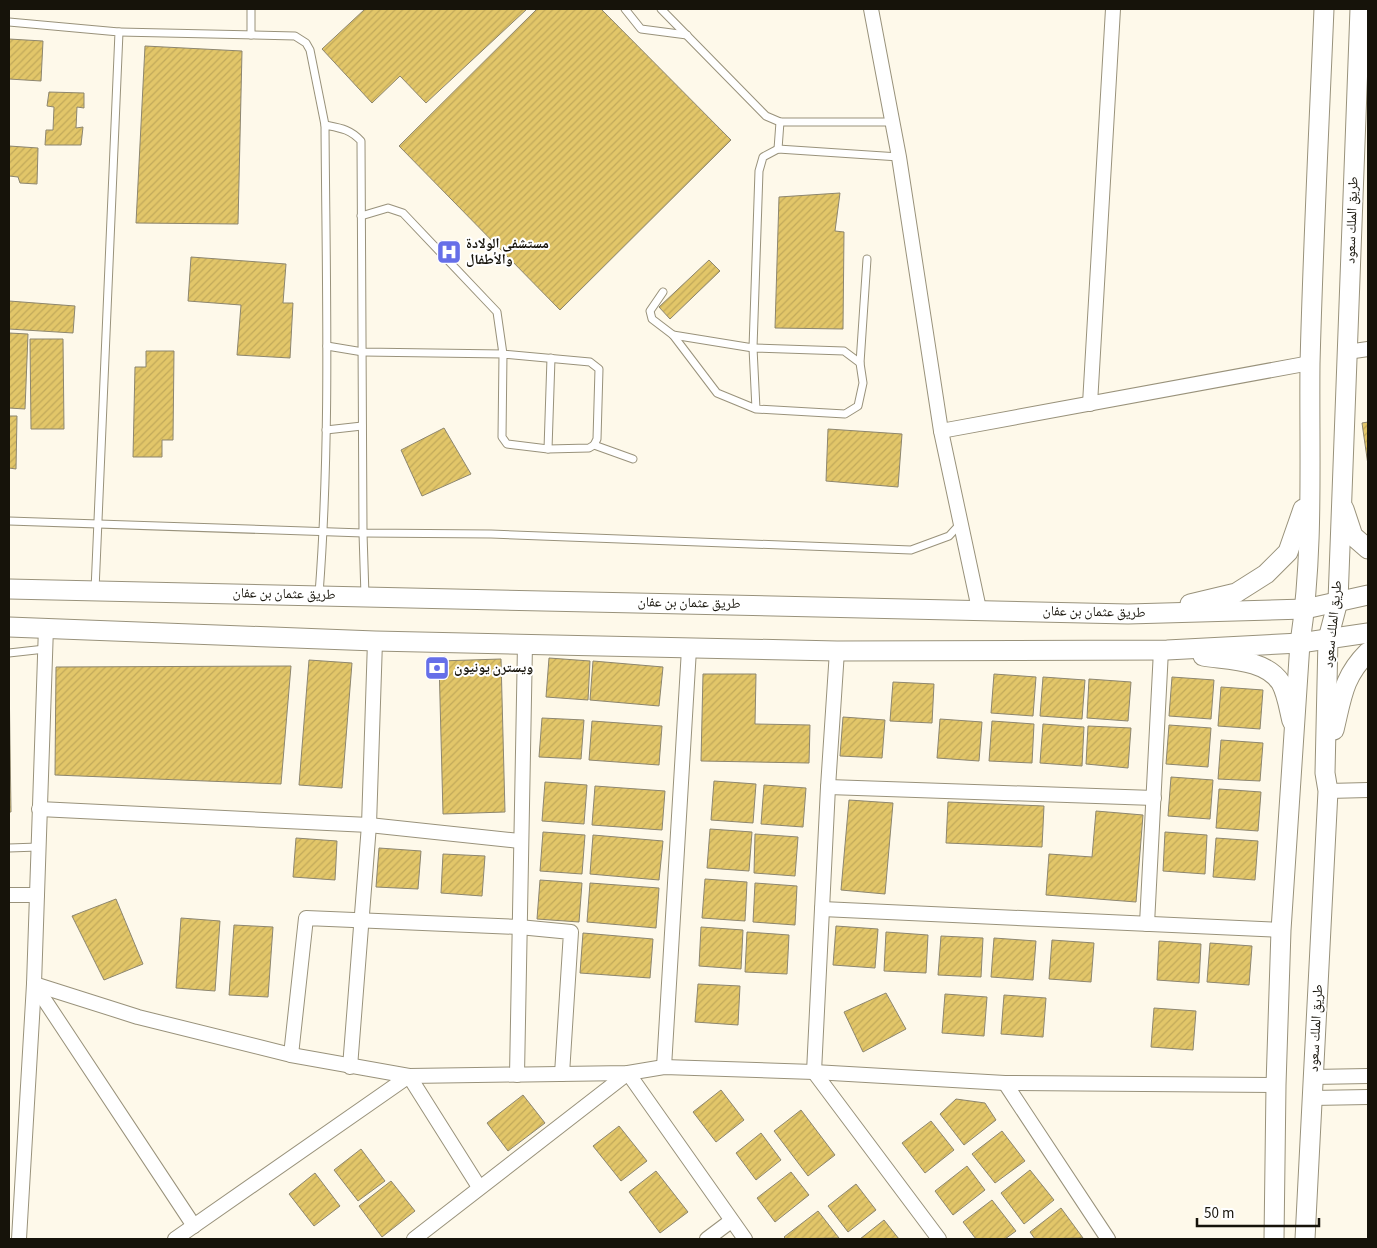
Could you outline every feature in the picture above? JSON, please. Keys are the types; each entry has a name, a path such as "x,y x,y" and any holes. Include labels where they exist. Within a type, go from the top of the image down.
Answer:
{"main road":[{"path":"1270,1236 1282,930 1296,734 1300,643 1305,608 1310,488 1310,363 1324,9"},
{"name":"طريق الملك سعود","path":"1305,1239 1326,782 1328,639 1338,601 1347,352 1364,40 1360,9"},
{"path":"1342,467 1344,509 1353,536 1368,549"},
{"path":"1147,614 1236,593 1266,574 1288,552 1310,488"},
{"name":"طريق عثمان بن عفان","path":"11,588 1147,614 1305,608 1368,595"},
{"path":"9,627 374,641 837,651 1164,650 1300,643 1368,633"},
{"path":"1164,650 1254,665 1269,670 1281,684 1296,734"},
{"path":"1326,782 1345,683 1355,665 1368,652"}],"street":[{"path":"871,9 899,157 941,431 979,609"},
{"path":"1090,404 1113,9"},
{"path":"1347,352 1368,349"},
{"path":"941,431 1310,363"},
{"path":"19,1239 34,984 46,627"},
{"path":"350,1067 369,825 374,641"},
{"path":"517,1075 524,644"},
{"path":"664,1066 689,649"},
{"path":"1147,924 1164,650"},
{"path":"837,651 828,787 814,1072 939,1239"},
{"path":"1326,782 1368,790"},
{"path":"828,787 1154,798"},
{"path":"39,809 369,825 520,841"},
{"path":"9,895 37,895"},
{"path":"822,909 1282,930"},
{"path":"291,1055 306,918 519,927 571,932 562,1074"},
{"path":"34,984 138,1017 291,1055 409,1076 628,1073 664,1066 1005,1083 1276,1085"},
{"path":"34,984 194,1226"},
{"path":"414,1239 628,1073"},
{"path":"628,1073 745,1239"},
{"path":"175,1239 409,1076"},
{"path":"409,1076 479,1187"},
{"path":"1313,1077 1368,1076"},
{"path":"1005,1083 1108,1239"},
{"path":"1312,1098 1368,1097"},
{"path":"707,1239 731,1221"}],"lane":[{"path":"251,9 251,35"},
{"path":"625,9 641,30 687,35"},
{"path":"661,9 766,116 780,122 892,122"},
{"path":"9,22 119,32 295,36 306,43 310,50 325,125 326,430 324,531 319,595"},
{"path":"95,590 119,32"},
{"path":"778,149 780,122"},
{"path":"325,125 345,128 354,133 361,142 362,426 365,596"},
{"path":"756,409 753,348 759,171 763,157 778,149 899,157"},
{"path":"327,346 363,352 503,354 590,362 599,369 597,439 590,448 548,449 507,444 502,437 503,354 497,312 403,213 388,208 361,216"},
{"path":"663,292 650,311 652,319 672,335 717,393 756,409 845,414 858,406 864,383 860,363 868,259"},
{"path":"672,335 753,348 844,351 860,363"},
{"path":"548,449 551,358"},
{"path":"326,430 362,426"},
{"path":"594,445 633,459"},
{"path":"9,521 363,533 490,534 911,550 949,536 961,523"},
{"path":"9,653 45,649"},
{"path":"9,848 38,847"}],"building":[{"path":"365,9 527,9 426,103 400,76 372,103 322,49"},
{"path":"537,9 601,9 731,140 560,310 399,146"},
{"path":"9,39 43,41 41,81 9,79"},
{"path":"145,46 242,51 238,224 136,223"},
{"path":"49,92 84,93 84,108 77,107 76,128 83,127 81,145 45,145 46,130 53,130 54,107 47,106"},
{"path":"9,146 38,148 37,184 20,183 18,177 9,176"},
{"path":"840,193 835,231 844,232 843,329 775,328 779,197"},
{"path":"191,257 286,264 283,303 293,303 290,358 237,355 241,305 188,301"},
{"path":"709,260 720,271 670,319 659,307"},
{"path":"9,301 75,306 73,333 9,329"},
{"path":"9,333 28,334 25,409 9,408"},
{"path":"30,339 63,339 64,429 31,429"},
{"path":"146,351 174,351 173,440 162,440 162,457 133,457 135,367 146,367"},
{"path":"9,416 17,416 16,469 9,468"},
{"path":"1368,422 1368,465 1362,423"},
{"path":"444,428 471,474 422,496 401,450"},
{"path":"828,429 902,434 898,487 826,481"},
{"path":"549,658 590,661 588,700 546,697"},
{"path":"501,659 505,812 443,814 439,661"},
{"path":"309,660 352,663 342,788 299,785"},
{"path":"593,661 663,667 659,706 590,700"},
{"path":"291,666 281,784 55,775 56,667"},
{"path":"9,674 11,812 9,812"},
{"path":"703,674 756,674 755,724 810,725 809,763 701,761"},
{"path":"994,674 1036,677 1033,716 991,713"},
{"path":"1043,677 1085,680 1082,719 1040,716"},
{"path":"1172,677 1214,680 1211,719 1169,716"},
{"path":"1089,679 1131,682 1128,721 1087,718"},
{"path":"893,682 934,684 932,723 890,721"},
{"path":"1221,687 1263,690 1260,729 1218,726"},
{"path":"843,717 885,720 882,758 840,756"},
{"path":"542,718 584,720 581,759 539,757"},
{"path":"940,719 982,722 979,761 937,758"},
{"path":"592,721 662,726 659,765 589,760"},
{"path":"992,721 1034,724 1032,763 989,761"},
{"path":"1043,724 1084,727 1082,766 1040,763"},
{"path":"1169,725 1211,728 1208,767 1166,764"},
{"path":"1088,726 1131,728 1128,768 1086,764"},
{"path":"1221,740 1263,743 1260,781 1218,779"},
{"path":"1171,777 1213,780 1210,819 1168,816"},
{"path":"714,781 756,784 753,823 711,820"},
{"path":"545,782 587,785 584,824 542,821"},
{"path":"764,785 806,788 803,827 761,824"},
{"path":"595,786 665,791 662,830 592,825"},
{"path":"1219,789 1261,792 1258,831 1216,828"},
{"path":"849,800 893,803 885,894 841,890"},
{"path":"948,802 1044,806 1042,847 946,843"},
{"path":"1096,811 1143,815 1136,902 1046,895 1049,854 1092,857"},
{"path":"710,829 752,832 749,871 707,868"},
{"path":"543,832 585,835 582,874 540,871"},
{"path":"1165,832 1207,835 1205,874 1163,871"},
{"path":"755,834 798,837 795,876 754,873"},
{"path":"593,835 663,841 659,880 590,874"},
{"path":"296,838 337,841 335,880 293,877"},
{"path":"1216,838 1258,841 1255,880 1213,877"},
{"path":"379,848 421,851 418,889 376,887"},
{"path":"443,854 485,856 482,896 441,893"},
{"path":"705,879 747,882 745,921 702,918"},
{"path":"540,880 582,883 579,922 537,919"},
{"path":"590,883 659,888 656,928 587,922"},
{"path":"755,883 797,886 795,925 753,922"},
{"path":"116,899 143,964 104,980 72,916"},
{"path":"181,918 220,921 215,991 176,988"},
{"path":"234,925 273,927 268,997 229,995"},
{"path":"836,926 878,929 875,968 833,965"},
{"path":"701,927 743,930 741,969 699,966"},
{"path":"747,932 789,935 787,974 745,972"},
{"path":"886,932 928,935 926,973 884,971"},
{"path":"583,933 653,939 650,978 580,973"},
{"path":"941,936 983,938 981,977 938,975"},
{"path":"994,938 1036,941 1033,980 991,977"},
{"path":"1052,940 1094,943 1091,982 1049,979"},
{"path":"1159,941 1201,944 1199,983 1157,980"},
{"path":"1210,943 1252,946 1249,985 1207,982"},
{"path":"698,984 740,986 738,1025 695,1022"},
{"path":"886,993 906,1029 863,1052 844,1012"},
{"path":"945,994 987,997 984,1036 942,1033"},
{"path":"1004,995 1046,998 1043,1037 1001,1034"},
{"path":"1154,1008 1196,1011 1193,1050 1151,1047"},
{"path":"721,1090 744,1120 716,1142 693,1112"},
{"path":"523,1095 545,1123 508,1151 487,1123"},
{"path":"956,1099 985,1103 996,1120 964,1145 940,1114"},
{"path":"801,1110 835,1155 808,1176 774,1131"},
{"path":"931,1121 954,1150 925,1173 902,1143"},
{"path":"619,1126 647,1161 621,1181 593,1146"},
{"path":"1002,1131 1025,1161 995,1183 972,1154"},
{"path":"761,1133 781,1160 756,1180 736,1153"},
{"path":"361,1149 385,1181 358,1201 334,1170"},
{"path":"967,1166 985,1190 953,1215 935,1191"},
{"path":"1030,1170 1054,1200 1024,1224 1001,1193"},
{"path":"656,1171 688,1212 660,1233 629,1192"},
{"path":"791,1172 809,1195 775,1222 757,1198"},
{"path":"315,1173 340,1206 314,1226 289,1194"},
{"path":"391,1181 415,1211 382,1237 359,1206"},
{"path":"856,1184 876,1210 848,1232 828,1206"},
{"path":"992,1200 1016,1231 1005,1239 976,1239 963,1222"},
{"path":"1061,1208 1083,1238 1035,1239 1030,1232"},
{"path":"818,1211 839,1238 786,1239 784,1237"},
{"path":"884,1220 899,1239 860,1239"}],"place":[{"name":"مستشفى الولادة والأطفال","path":"449,252"},
{"name":"ويسترن يونيون","path":"437,668"}]}
